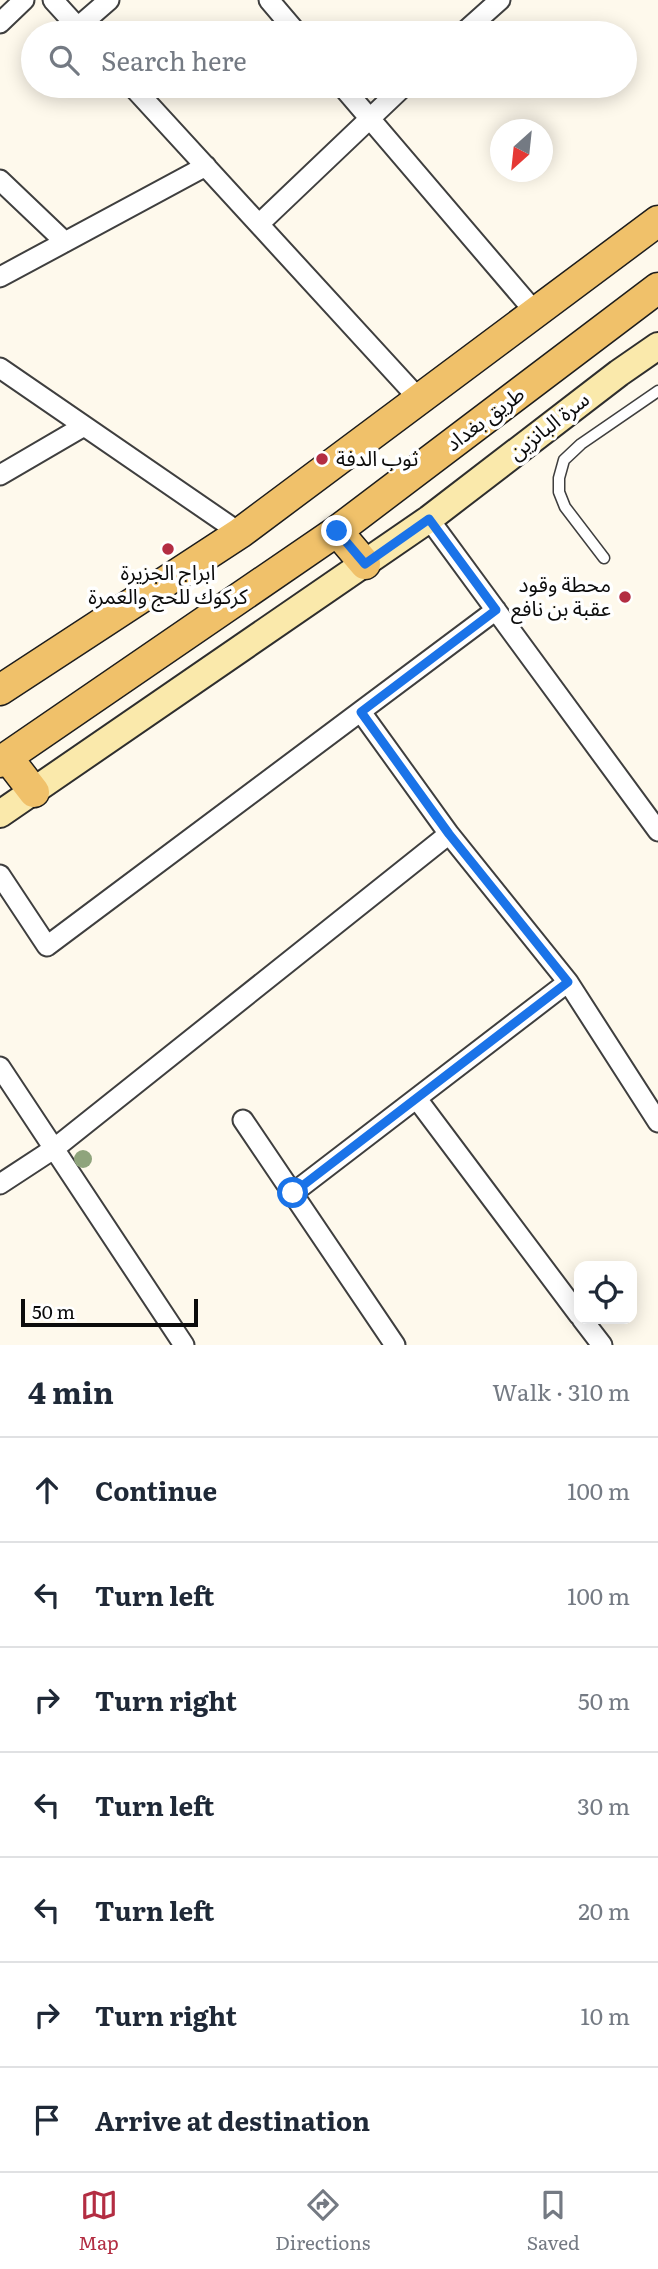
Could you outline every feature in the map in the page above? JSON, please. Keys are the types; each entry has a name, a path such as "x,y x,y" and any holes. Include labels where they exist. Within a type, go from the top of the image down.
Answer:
{"main road":[{"path":"0,691 240,533 658,220"},
{"name":"طريق بغداد","path":"4,759 337,531 658,288"},
{"name":"سرة البانزين","path":"0,814 436,514 658,346"},
{"path":"337,531 365,564"},
{"path":"4,759 34,792"}],"street":[{"path":"0,23 24,0"},
{"path":"53,0 73,21"},
{"path":"89,21 108,0"},
{"path":"269,0 287,21"},
{"path":"474,21 489,4"},
{"path":"143,98 419,399"},
{"path":"352,98 536,312"},
{"path":"259,224 390,98"},
{"path":"0,277 206,166"},
{"path":"0,180 65,242"},
{"path":"0,368 240,533"},
{"path":"0,475 84,426"},
{"path":"436,514 496,610 658,831"},
{"path":"0,875 47,946 496,610"},
{"path":"361,712 449,834 568,982 658,1122"},
{"path":"0,1184 55,1148 449,834"},
{"path":"293,1193 568,982"},
{"path":"0,1067 184,1345"},
{"path":"417,1099 574,1308"},
{"path":"243,1120 395,1345"},
{"path":"586,1324 602,1345"}],"lane":[{"name":"سرة البانزين","path":"604,558 565,508 559,492 559,478 564,460 580,444 658,391"}],"place":[{"name":"ثوب الدفة","path":"322,459"},
{"name":"ابراج الجزيرة كركوك للحج والعمرة","path":"168,549"},
{"name":"محطة وقود عقبة بن نافع","path":"625,597"}],"route":[{"path":"293,1193 568,982 449,834 361,712 496,610 429,519 365,564 337,531"}]}
